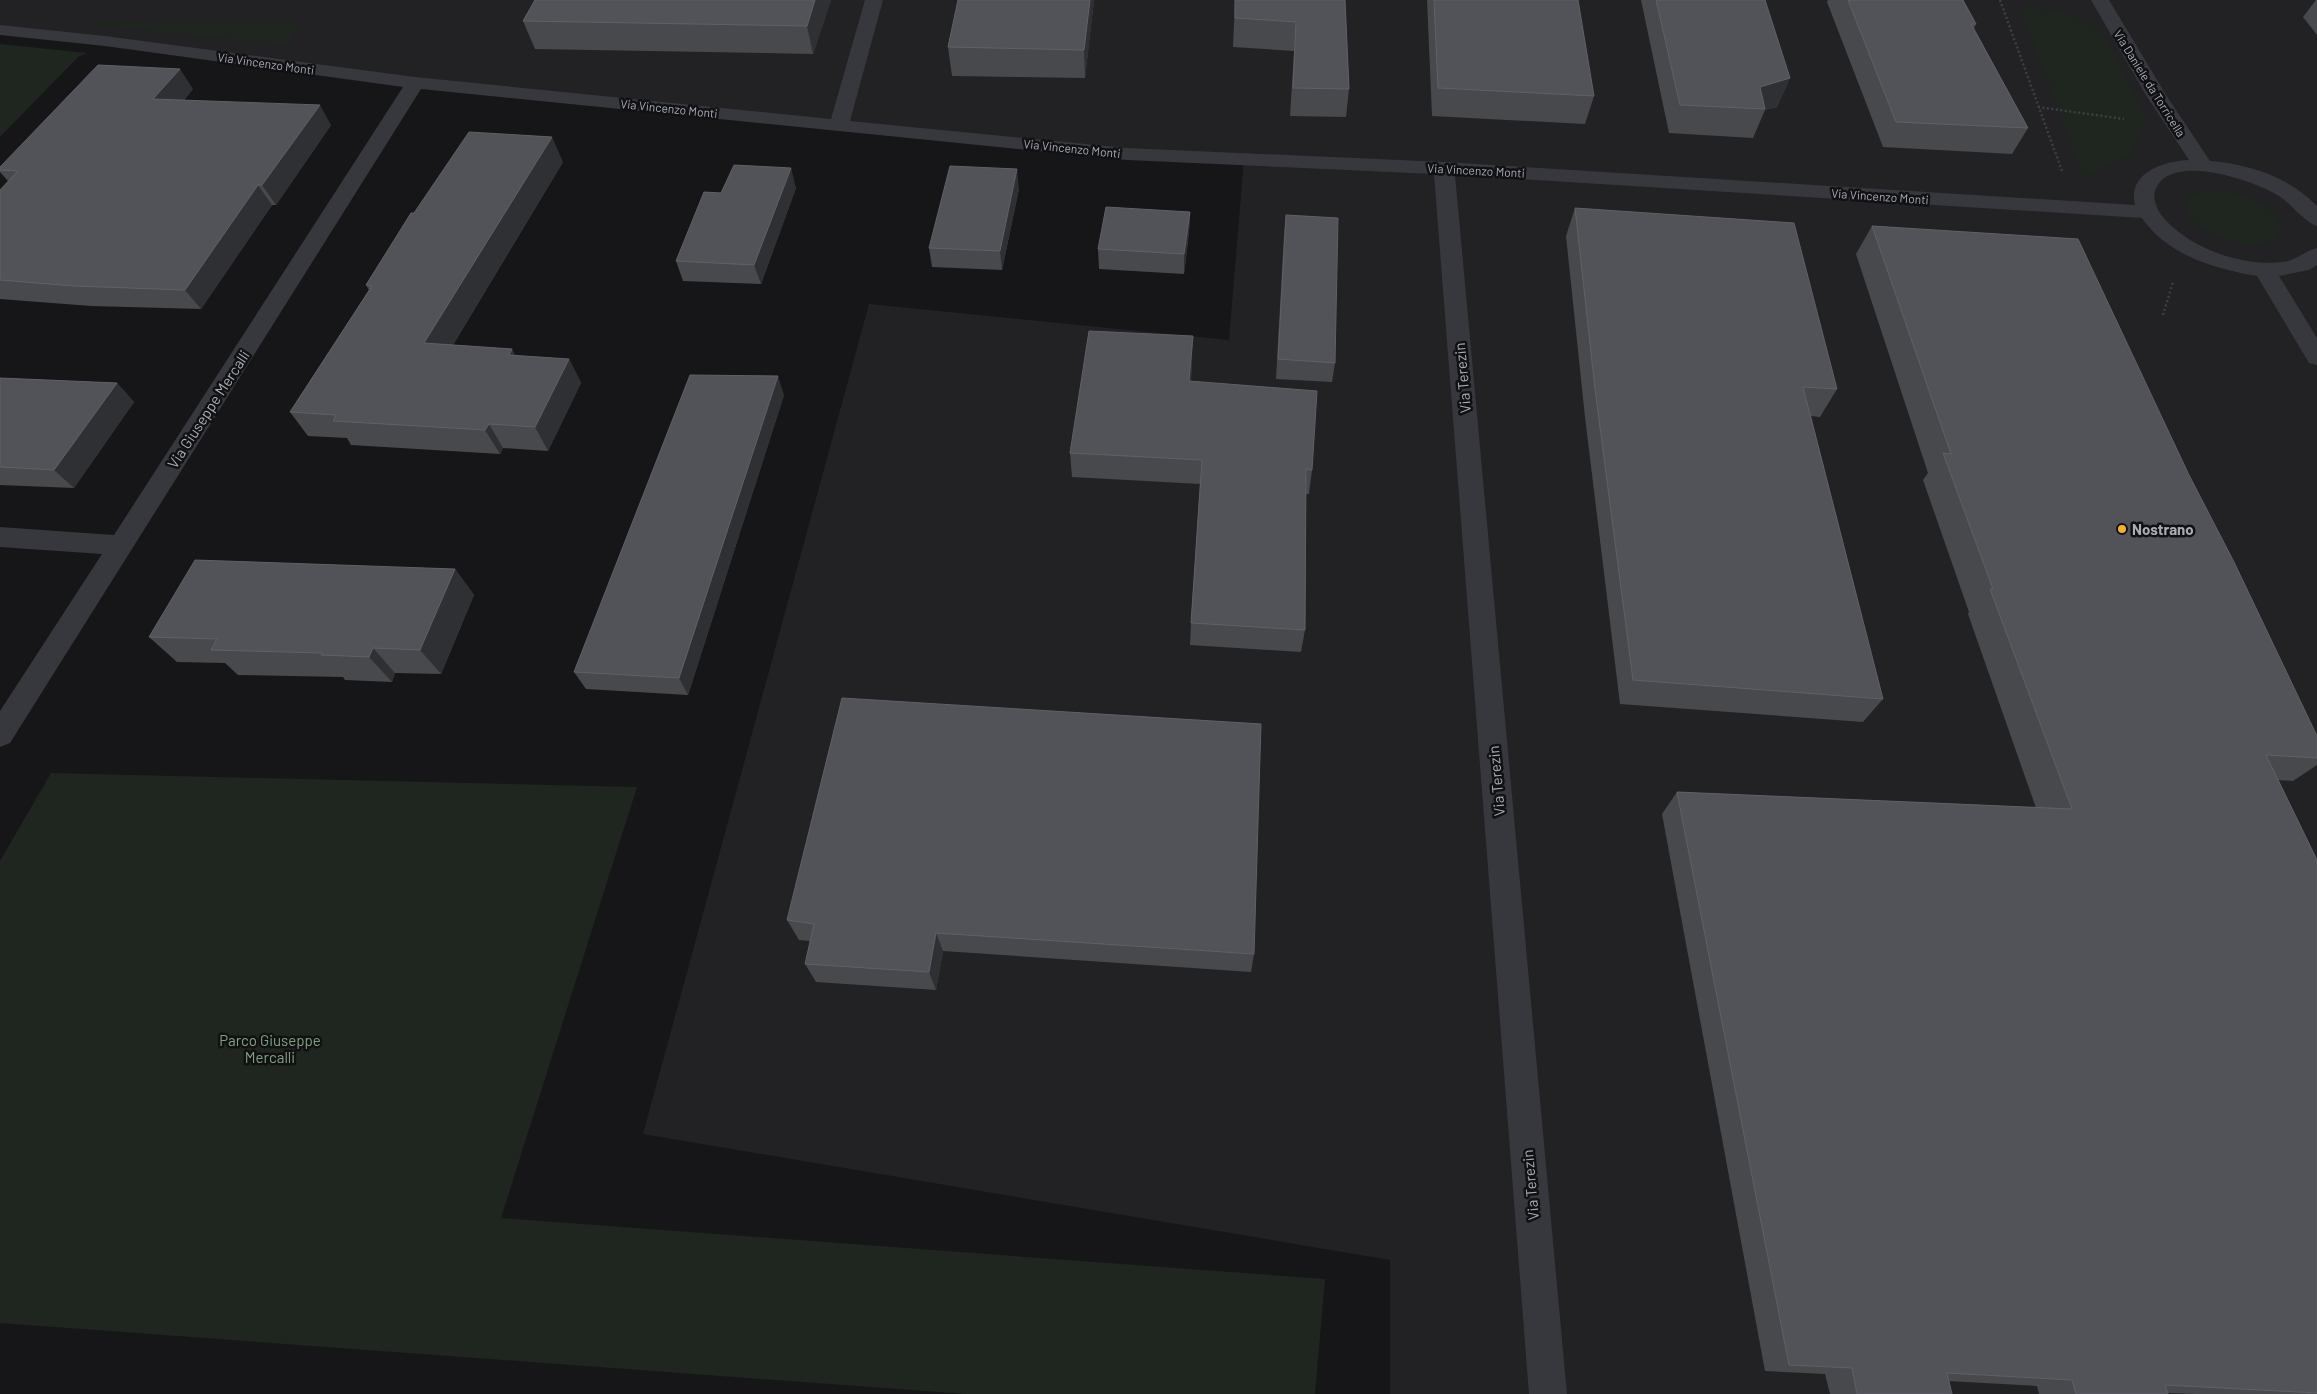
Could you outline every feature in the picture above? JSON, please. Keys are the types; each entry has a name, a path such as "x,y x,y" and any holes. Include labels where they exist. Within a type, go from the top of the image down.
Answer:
{"street":[{"path":"838,125 851,87 874,0"},
{"name":"Via Daniele da Torricella","path":"2100,0 2151,87 2203,166"},
{"name":"Via Vincenzo Monti","path":"0,30 105,41 415,83 1127,154 1444,168 2148,212"},
{"name":"Via Giuseppe Mercalli","path":"0,735 415,83"},
{"path":"2317,218 2301,202 2280,188 2255,176 2228,169 2203,166 2178,167 2159,172 2147,183 2143,196 2148,212 2161,228 2180,243 2207,256 2235,265 2264,270 2291,268 2311,261 2317,255"},
{"name":"Via Terezin","path":"1444,168 1548,1394"},
{"path":"2264,270 2317,357"},
{"path":"0,537 121,545"}],"path":[{"path":"2163,315 2174,282"}],"shaded area":[{"path":"0,0 2317,0 2317,1394 1390,1394 1390,1260 643,1134 869,304 1229,340 1244,159 415,83 0,30"}],"green space":[{"path":"2018,5 2066,12 2100,29 2145,115 2132,154 2083,178 2034,43"},
{"path":"99,22 301,24 286,45 99,25"},
{"path":"0,44 87,53 78,57 0,137"},
{"path":"2208,190 2238,194 2253,199 2274,214 2280,227 2279,233 2269,242 2261,244 2232,242 2212,234 2195,221 2186,207 2188,200"},
{"name":"Parco Giuseppe Mercalli","path":"51,773 637,787 501,1218 1325,1279 1315,1394 966,1394 0,1323 0,861"}],"building":[{"path":"535,0 815,0 807,26 523,21"},
{"path":"958,0 1090,0 1084,50 948,47"},
{"path":"1235,0 1345,0 1349,89 1293,88 1296,22 1235,18"},
{"path":"1434,0 1578,0 1594,96 1438,88"},
{"path":"1656,0 1765,0 1790,78 1760,87 1765,109 1680,105"},
{"path":"1848,0 1963,0 1976,24 1971,24 2028,128 1896,122"},
{"path":"98,65 180,69 153,99 320,105 262,185 258,185 185,290 74,286 0,280 0,190 18,171 0,170 0,167"},
{"path":"469,132 552,137 424,343 512,349 509,355 569,359 535,427 489,424 485,430 333,421 336,415 290,412 372,286 366,285 411,213 414,213"},
{"path":"734,165 791,168 754,265 676,261 704,192 721,193"},
{"path":"950,166 1017,169 1000,251 929,248"},
{"path":"1106,207 1190,212 1184,254 1098,249"},
{"path":"1575,208 1794,223 1837,389 1803,387 1883,699 1633,680 1595,389"},
{"path":"1286,215 1338,218 1335,363 1278,359"},
{"path":"1872,226 2078,239 2189,475 2234,562 2317,736 2317,758 2266,755 2317,860 2317,1393 2165,1385 2168,1394 2076,1394 2072,1380 1947,1373 1952,1394 1857,1394 1852,1368 1789,1365 1677,792 2072,809 1990,589 1993,589 1943,453 1951,454"},
{"path":"1089,331 1193,336 1189,381 1317,391 1312,470 1306,469 1305,630 1191,623 1202,460 1070,453"},
{"path":"690,375 778,376 679,678 574,672"},
{"path":"0,378 117,383 54,470 0,467"},
{"path":"195,560 455,569 420,650 373,648 369,657 321,655 322,653 211,650 217,639 149,637"},
{"path":"842,698 1261,724 1254,954 936,933 929,972 805,964 814,924 787,920"}],"place":[{"name":"Nostrano","path":"2122,529"}]}
